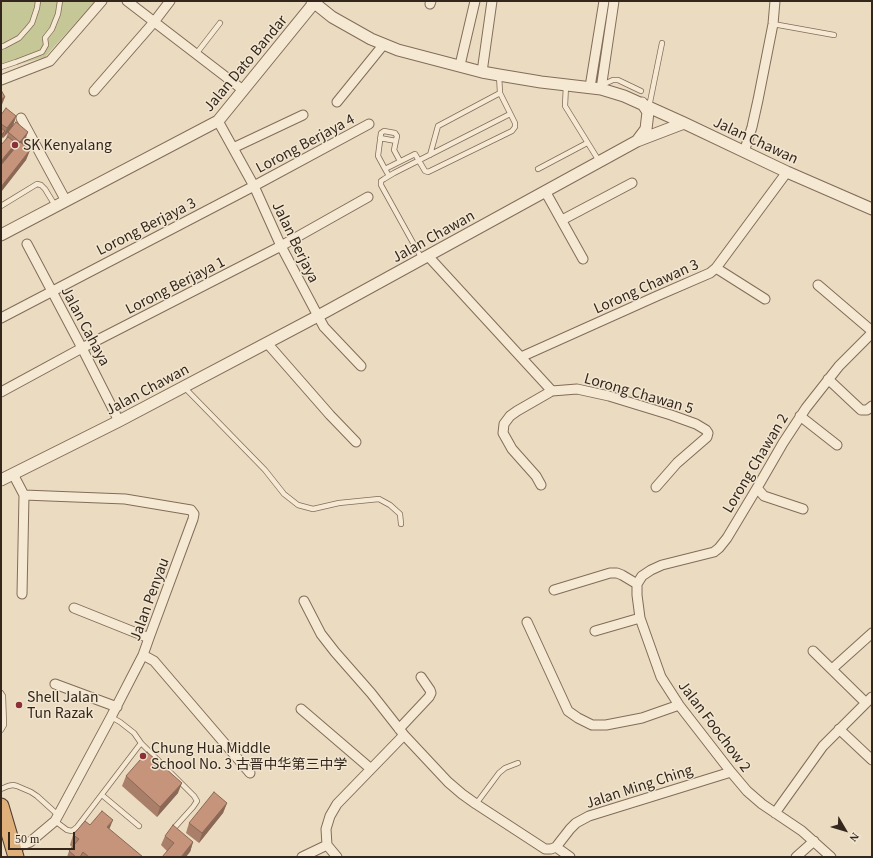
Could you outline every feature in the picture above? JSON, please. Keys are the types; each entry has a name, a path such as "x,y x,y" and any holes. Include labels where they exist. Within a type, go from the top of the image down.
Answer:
{"highway":[{"path":"1,806 15,852"}],"street":[{"path":"1,80 50,61 102,1"},
{"path":"127,1 244,90"},
{"path":"94,90 154,22 170,1"},
{"path":"460,65 475,1"},
{"path":"482,72 492,1"},
{"path":"598,87 604,1"},
{"path":"598,87 614,1"},
{"path":"744,152 752,127 758,100 773,24 775,1"},
{"path":"313,2 332,17 371,39 398,50 482,72 541,82 598,87 646,105 684,123"},
{"name":"Jalan Dato Bandar","path":"3,232 56,207 218,121 313,2"},
{"path":"337,102 384,44"},
{"path":"637,141 646,129 647,125 648,112 646,105"},
{"path":"233,148 303,115"},
{"path":"21,118 66,201"},
{"name":"Jalan Berjaya","path":"218,121 254,186 281,246 324,327 361,366"},
{"name":"Jalan Chawan","path":"1,480 119,421 318,316 637,141 684,123 787,172 872,209"},
{"name":"Lorong Berjaya 4","path":"254,186 370,124"},
{"name":"Lorong Chawan 3","path":"521,357 710,273 716,268 787,172"},
{"path":"562,220 632,183"},
{"name":"Lorong Berjaya 3","path":"1,318 254,186"},
{"path":"546,191 583,259"},
{"name":"Lorong Berjaya 1","path":"1,392 82,348 281,246 368,197"},
{"name":"Jalan Cahaya","path":"27,244 119,421"},
{"path":"425,257 552,391"},
{"path":"716,268 765,299"},
{"path":"818,285 872,332"},
{"name":"Lorong Chawan 2","path":"639,580 651,570 662,565 714,552 719,548 727,538 800,416 838,366 872,332"},
{"path":"267,343 330,415 356,442"},
{"path":"828,379 861,410 867,410 872,406"},
{"name":"Lorong Chawan 5","path":"541,485 536,476 512,449 503,433 504,424 517,410 552,391 577,389 609,396 696,424 706,430 708,433 707,437 677,463 656,487"},
{"path":"800,416 837,445"},
{"path":"1,474 13,474 24,495 22,594"},
{"path":"757,488 764,496 803,509"},
{"name":"Jalan Penyau","path":"15,852 30,842 57,818 117,707 144,655 194,514 191,510 125,499 24,495"},
{"path":"554,590 610,573 616,573 639,580"},
{"name":"Jalan Foochow 2","path":"639,580 637,595 640,618 661,677 679,705 747,791 762,804 802,831 831,857"},
{"path":"304,601 321,634 335,652 371,693 401,732 448,782 476,804 545,849 551,850 556,848 570,857"},
{"path":"74,608 149,638"},
{"path":"595,631 640,618"},
{"path":"527,622 568,711 578,718 592,725 606,725 642,718 679,705"},
{"path":"832,669 872,633"},
{"path":"775,813 823,746 869,700 813,651"},
{"path":"144,655 154,660 250,772"},
{"path":"337,857 327,845 326,828 330,816 337,804 371,769 429,697 431,693 430,690 421,677"},
{"path":"55,684 117,707"},
{"path":"301,708 371,769"},
{"path":"840,729 872,760"},
{"name":"Jalan Ming Ching","path":"556,848 564,835 576,823 589,816 731,772"},
{"path":"796,857 814,841"},
{"path":"302,857 327,845"}],"lane":[{"path":"1,46 4,46 19,38 32,23 38,1"},
{"path":"1,67 42,52 46,45 45,38 52,29 58,14 60,1"},
{"path":"196,54 220,23"},
{"path":"773,24 834,35"},
{"path":"646,105 662,43"},
{"path":"385,169 415,154 425,171 428,172 512,131 516,123 500,93 499,75"},
{"path":"598,87 613,80 618,80 641,91"},
{"path":"566,85 565,106 599,162"},
{"path":"430,155 438,126 500,93"},
{"path":"425,257 381,185 381,181 510,114"},
{"path":"389,176 378,156 380,138 384,131 395,133 396,141 394,150 400,161"},
{"path":"380,138 396,141"},
{"path":"538,169 587,143"},
{"path":"1,206 37,184 45,188 56,207"},
{"path":"184,386 265,470 284,494 298,505 313,509 339,503 379,499 390,505 400,514 401,524"},
{"path":"1,693 4,696 4,725 1,730"},
{"path":"111,717 134,733 141,743 194,796 197,801 175,827"},
{"path":"1,789 13,785 37,796 67,830 72,830 77,827 141,743"},
{"path":"476,804 499,773 505,768 518,763"},
{"path":"102,795 139,826"}],"green space":[{"path":"1,1 95,1 45,57 1,69"}],"building":[{"path":"1,90 5,97 1,99"},
{"path":"6,108 16,116 7,128 1,124 1,115"},
{"path":"16,122 28,132 20,142 8,132"},
{"path":"1,128 5,131 1,135"},
{"path":"8,137 16,143 1,161 1,145"},
{"path":"20,142 30,150 1,187 1,165"},
{"path":"147,752 182,783 160,807 126,776"},
{"path":"214,792 227,803 202,833 189,823"},
{"path":"102,811 113,820 107,827 143,857 89,857 83,852 80,857 76,857 69,851 79,839 73,835 85,821 90,825"},
{"path":"173,825 193,842 181,857 162,857 174,843 165,836"}],"place":[{"name":"SK Kenyalang","path":"15,145"},
{"name":"Shell Jalan Tun Razak","path":"19,705"},
{"name":"Chung Hua Middle School No. 3 古晋中华第三中学","path":"143,756"}]}
